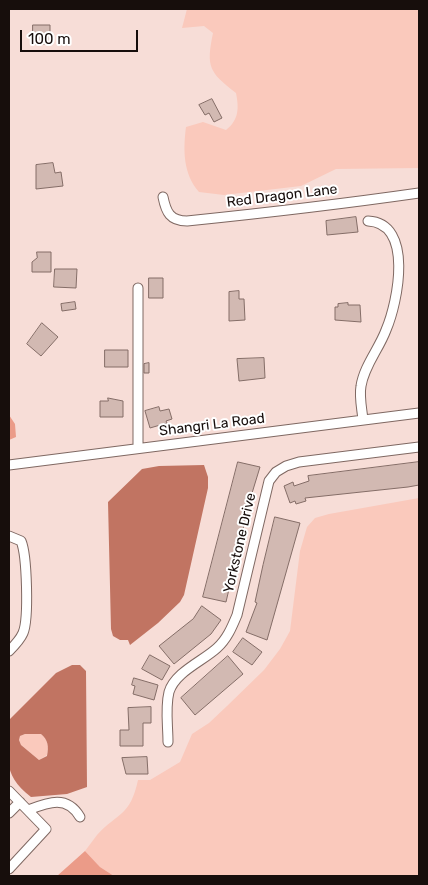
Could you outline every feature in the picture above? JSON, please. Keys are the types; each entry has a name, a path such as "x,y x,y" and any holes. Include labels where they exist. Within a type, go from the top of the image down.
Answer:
{"street":[{"name":"Red Dragon Lane","path":"163,197 166,213 177,221 187,221 283,212 338,202 419,193"},
{"path":"363,420 360,387 364,373 392,316 399,270 396,244 388,229 382,224 368,221"},
{"path":"138,288 138,448"},
{"name":"Shangri La Road","path":"9,465 419,413"},
{"name":"Yorkstone Drive","path":"168,742 167,703 170,690 178,678 217,647 231,629 238,615 266,491 276,472 286,466 299,462 419,446"},
{"path":"9,536 21,541 25,550 26,591 26,625 23,634 9,651"},
{"path":"9,791 46,829 9,869"},
{"path":"9,813 20,802"},
{"path":"28,810 51,802 63,803 72,806 80,817"}],"shaded area":[{"path":"187,9 419,9 419,168 336,169 301,186 224,195 199,192 190,177 185,161 186,127 203,122 226,130 236,118 238,104 236,93 220,80 212,68 210,54 213,33 204,26 182,28"},
{"path":"9,415 15,424 16,437 9,440"},
{"path":"204,465 208,477 208,488 184,595 180,602 158,623 130,645 128,640 120,640 113,636 111,629 108,502 142,469 159,466"},
{"path":"419,498 419,876 114,876 100,867 85,851 97,835 127,808 135,792 138,780 150,780 180,762 192,734 209,723 227,706 264,670 280,649 290,631 300,551 307,527 315,518 329,514"},
{"path":"72,665 80,665 86,671 87,787 67,794 31,797 14,780 10,771 8,763 9,720 56,673","holes":["25,734 41,734 47,741 48,749 47,756 39,760 21,745 19,740 20,736"]},
{"path":"25,734 41,734 47,743 47,755 39,760 21,745 20,736"},
{"path":"85,851 100,867 114,876 57,876"}],"building":[{"path":"33,25 50,25 50,44 33,44"},
{"path":"212,99 222,118 214,122 209,113 205,115 199,105"},
{"path":"53,163 55,173 61,172 63,186 36,189 36,165"},
{"path":"356,217 358,232 327,235 326,221"},
{"path":"37,252 51,252 51,272 32,272 32,262 37,258"},
{"path":"55,269 77,269 76,288 54,287"},
{"path":"149,278 163,278 163,298 149,298"},
{"path":"239,291 239,299 244,299 245,320 229,321 229,292"},
{"path":"75,302 76,309 62,311 61,304"},
{"path":"348,303 348,305 360,305 361,322 335,320 335,307 338,307 338,304"},
{"path":"42,323 58,337 41,356 27,344"},
{"path":"105,350 128,350 128,367 105,367"},
{"path":"264,358 265,378 239,381 237,359"},
{"path":"149,363 149,373 144,373 144,364"},
{"path":"108,398 123,401 123,417 100,417 100,401 108,401"},
{"path":"159,407 160,411 169,409 172,419 166,421 167,423 150,428 145,411"},
{"path":"238,462 260,467 249,503 226,602 203,597"},
{"path":"419,462 419,485 408,487 305,498 306,501 296,504 295,501 290,503 284,486 293,482 294,486 309,481 308,476"},
{"path":"275,517 300,523 267,640 246,632 257,603 255,602"},
{"path":"202,606 221,620 211,634 174,664 159,646 193,619"},
{"path":"243,638 262,652 252,665 233,652"},
{"path":"150,655 170,666 162,680 142,669"},
{"path":"228,656 243,674 195,715 181,698"},
{"path":"134,678 158,685 154,700 133,694 135,686 132,685"},
{"path":"151,707 151,723 143,723 143,746 120,746 120,730 129,730 128,708"},
{"path":"147,757 148,774 126,774 122,758"}]}
